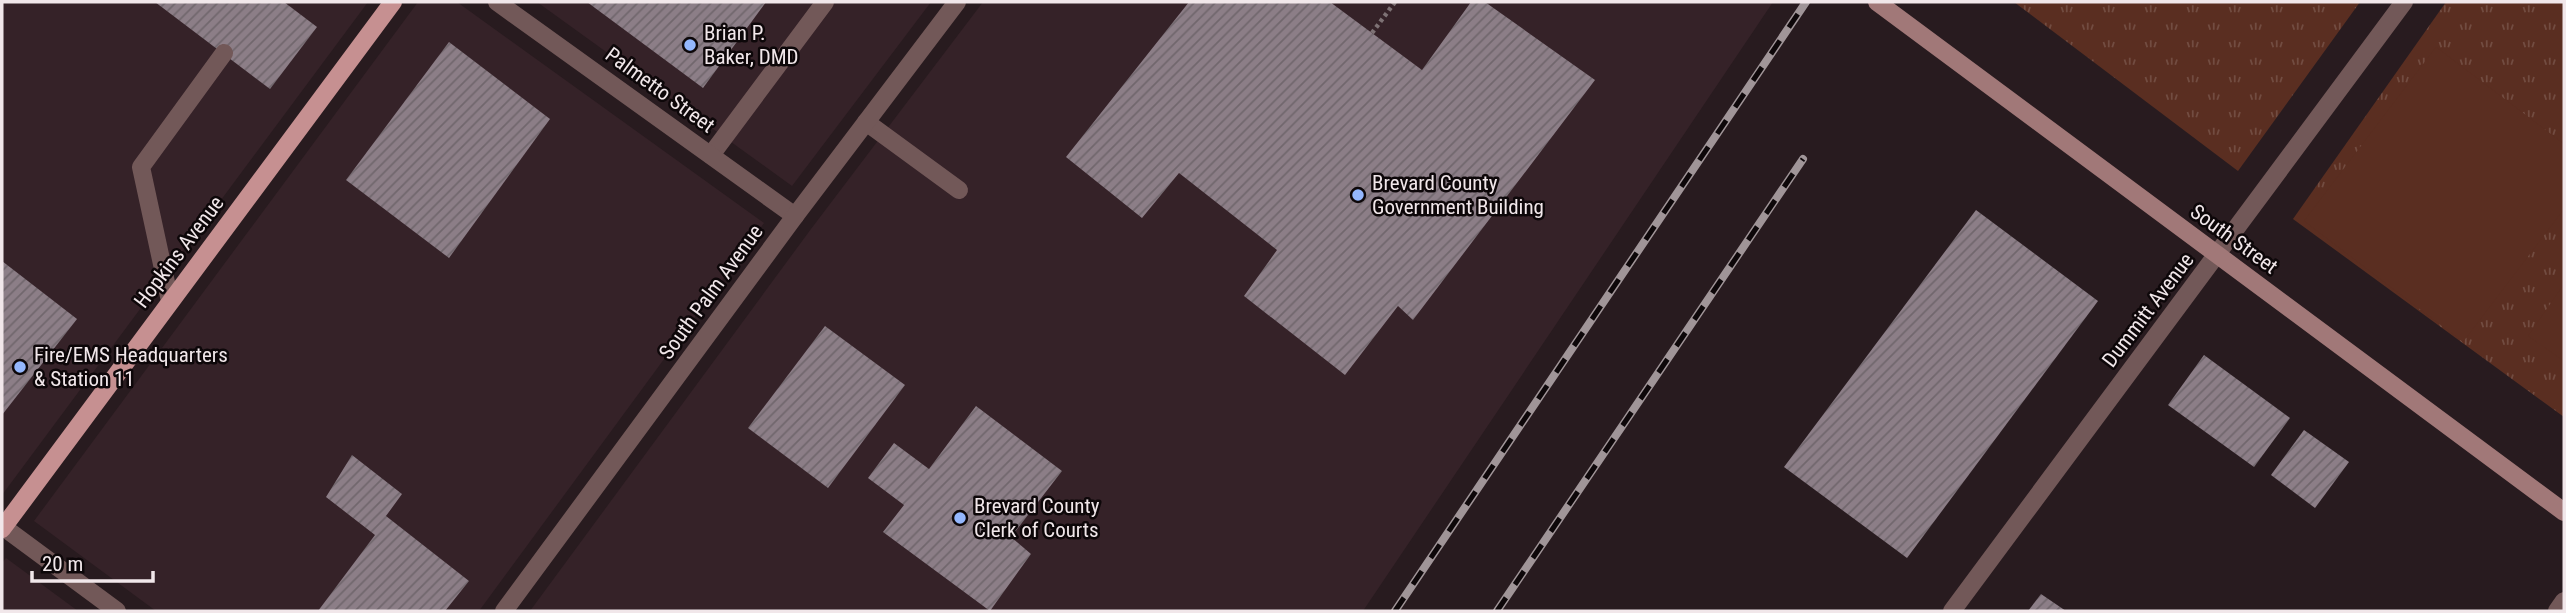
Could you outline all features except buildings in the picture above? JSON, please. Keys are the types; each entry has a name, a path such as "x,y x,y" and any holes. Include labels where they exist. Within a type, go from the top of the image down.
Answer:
{"main road":[{"name":"Hopkins Avenue","path":"2,527 393,2"},
{"name":"South Street","path":"1877,2 2564,512"}],"street":[{"name":"Palmetto Street","path":"497,2 794,216"},
{"path":"711,155 825,2"},
{"name":"South Palm Avenue","path":"504,611 794,216 957,2"},
{"name":"Dummitt Avenue","path":"1952,611 2404,2"},
{"path":"170,301 141,167 223,53"},
{"path":"866,122 958,190"},
{"path":"2,527 117,611"},
{"path":"2557,611 2564,601"}],"path":[{"path":"1372,33 1395,2"}],"shaded area":[{"path":"2,2 368,2 2,495"},
{"path":"418,2 457,2 764,223 479,611 156,611 34,521"},
{"path":"537,2 931,2 792,186"},
{"path":"983,2 1773,2 1363,611 530,611 811,229"},
{"path":"6,558 78,611 2,611 2,563"}],"green space":[{"path":"2014,2 2360,2 2238,171"},
{"path":"2446,2 2564,2 2564,417 2293,219"},
{"path":"2436,47 2564,144 2564,209 2463,342 2304,221"},
{"path":"2564,284 2564,361 2528,336"}],"railway":[{"path":"1395,611 1806,2"},
{"path":"1497,611 1803,159"}],"place":[{"name":"Brian P. Baker, DMD","path":"690,45"},
{"name":"Brevard County Government Building","path":"1358,195"},
{"name":"Fire/EMS Headquarters & Station 11","path":"20,367"},
{"name":"Brevard County Clerk of Courts","path":"960,518"}]}
